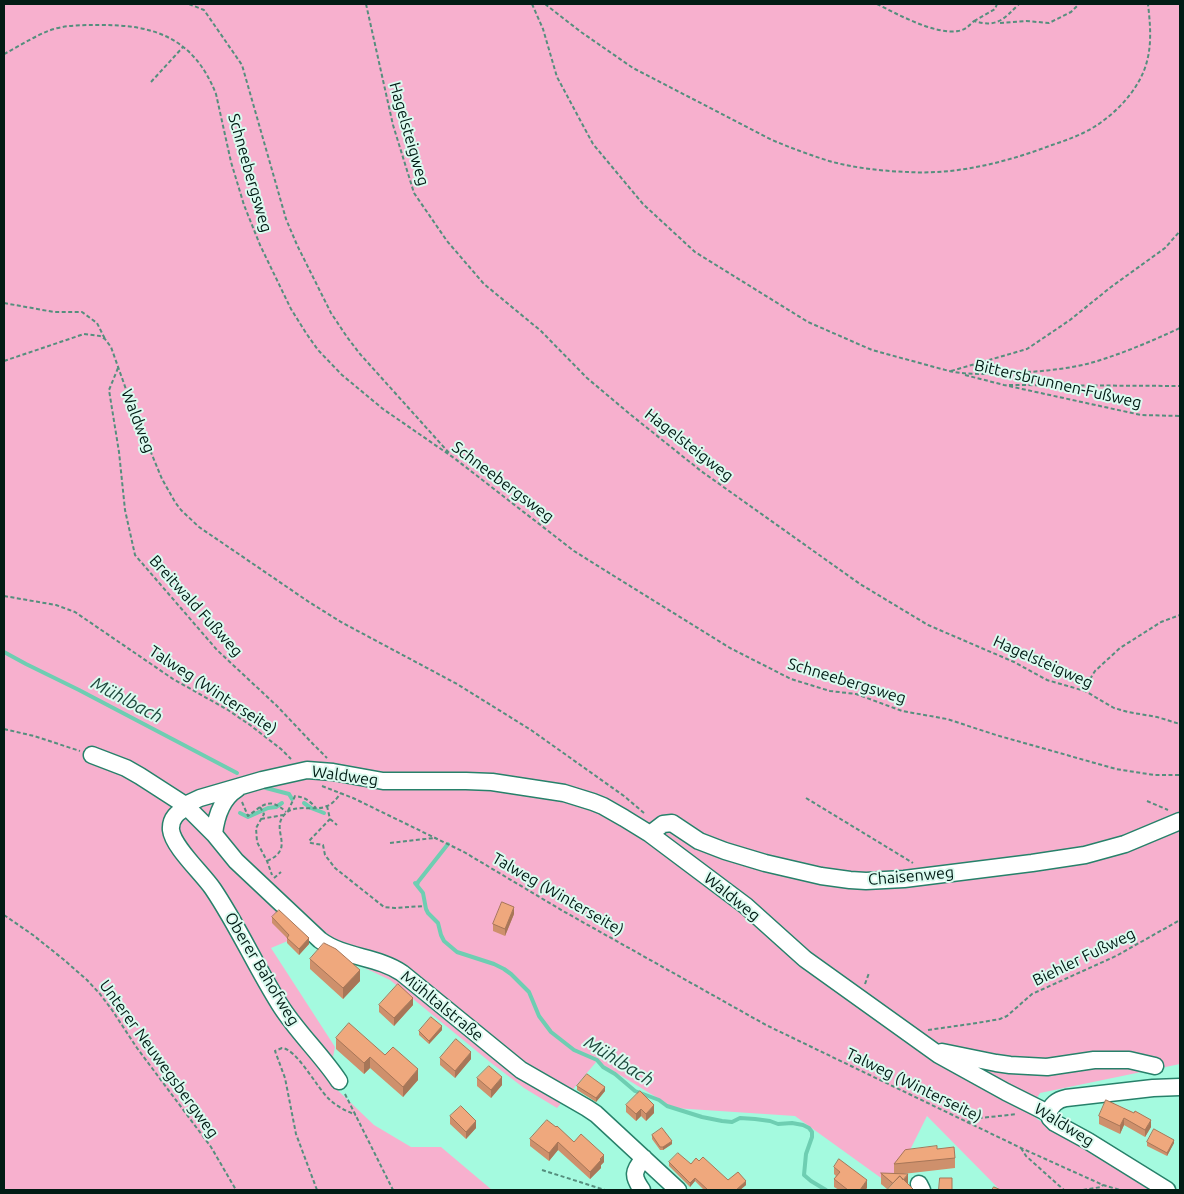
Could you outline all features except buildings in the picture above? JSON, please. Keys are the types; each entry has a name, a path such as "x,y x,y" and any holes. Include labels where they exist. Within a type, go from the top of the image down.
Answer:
{"street":[{"path":"92,755 126,768 186,806"},
{"name":"Waldweg","path":"186,806 200,798 240,788 262,780 299,771 316,770 383,781 492,782 555,792 603,806 652,833 746,906 804,959 939,1055 1042,1110 1056,1123 1167,1190"},
{"name":"Waldweg","path":"214,834 216,819 225,801 231,793 240,788"},
{"name":"Mühltalstraße","path":"186,806 250,875 320,940 332,948 398,970 521,1070 596,1114 678,1190"},
{"name":"Oberer Bahofweg","path":"186,806 178,812 171,824 175,842 215,893 280,1006 324,1059 339,1081"},
{"name":"Chaisenweg","path":"652,833 663,824 672,823 698,840 725,851 765,863 821,876 866,882 904,879 1085,855 1125,844 1176,816"},
{"path":"939,1055 943,1052 996,1063 1033,1066 1055,1066 1094,1060 1129,1060 1155,1066"},
{"path":"1042,1110 1060,1099 1180,1086"},
{"path":"642,1190 636,1180 635,1173 644,1158"}],"path":[{"path":"189,4 204,10 242,65 286,219 331,313 360,354 454,458"},
{"name":"Hagelsteigweg","path":"366,4 393,125 414,193 447,241 484,284 541,331 587,378 701,471 860,584 928,625 1014,662 1048,680 1085,691 1114,708 1180,724"},
{"path":"532,4 543,29 557,77 593,144 643,204 696,252 808,322 872,350 960,374 1032,372 1086,364 1148,342 1180,328"},
{"path":"545,4 633,68 772,140 831,161 886,170 925,172 973,167 1022,156 1084,133 1103,121 1122,104 1140,80 1150,50 1148,4"},
{"path":"877,4 909,19 948,32 967,28 994,9 997,4"},
{"path":"997,23 1019,4"},
{"path":"974,22 984,24 1026,21 1049,23 1071,12 1079,4"},
{"name":"Schneebergsweg","path":"4,54 48,31 61,27 93,25 127,26 153,30 171,38 184,47 212,85 234,171 257,239 291,309 318,350 342,375 383,409 454,458 582,556 622,582 730,648 791,679 830,691 856,694 902,711 947,719 996,736 1116,769 1154,775 1180,775"},
{"path":"151,82 184,47"},
{"name":"Bittersbrunnen-Fußweg","path":"949,371 1027,348 1070,320 1111,287 1165,248 1180,231"},
{"path":"4,303 54,312 82,312 97,323 105,339"},
{"path":"4,361 84,334 95,335 105,339"},
{"name":"Waldweg","path":"105,339 111,347 132,409 162,479 181,510 199,527 323,612 353,630 457,684 531,730 641,810 652,823 652,833"},
{"name":"Breitwald Fußweg","path":"118,367 110,390 120,452 125,510 135,555 217,650 277,706 313,744"},
{"name":"Bittersbrunnen-Fußweg","path":"960,374 1141,415 1180,416"},
{"path":"1004,385 1180,386"},
{"name":"Talweg (Winterseite)","path":"4,596 56,605 67,608 83,617 173,679 228,710 250,725 286,753 299,771"},
{"path":"1085,691 1095,672 1120,648 1161,622 1180,614"},
{"path":"4,729 34,736 92,755"},
{"name":"Talweg (Winterseite)","path":"318,784 342,793 464,852 563,911 766,1025 967,1123 1104,1185 1120,1190"},
{"path":"260,820 283,815 302,808 327,806 342,793"},
{"path":"287,812 294,796 306,799 316,808"},
{"path":"806,798 932,875"},
{"path":"1147,802 1176,816"},
{"path":"244,806 248,816 265,803 274,804 287,812"},
{"path":"327,806 330,819 336,825"},
{"path":"260,807 264,814 256,828 257,842 268,860 276,856 282,848 280,822 283,815"},
{"path":"330,819 310,838 309,842 311,844 323,845 325,855 335,868 384,907 424,906"},
{"path":"390,843 434,838"},
{"path":"274,879 281,872"},
{"name":"Unterer Neuwegsbergweg","path":"4,915 63,959 100,994 210,1148 236,1190"},
{"name":"Biehler Fußweg","path":"920,1031 977,1024 1000,1019 1007,1016 1032,994 1116,956 1180,920"},
{"path":"317,1190 296,1134 284,1078 275,1051 282,1048 288,1050 327,1097 337,1105 356,1115"},
{"path":"339,1081 393,1190"},
{"path":"967,1123 972,1119 1042,1110"},
{"path":"1021,1148 1026,1156 1064,1190"},
{"path":"542,1170 605,1190"},
{"path":"1083,1190 1104,1185"}],"shaded area":[{"path":"4,4 1180,4 1180,1064 1040,1093 1034,1103 1037,1119 1156,1190 1000,1190 927,1116 905,1160 888,1183 795,1116 674,1108 597,1061 557,1108 524,1088 490,1062 390,980 323,948 302,935 271,948 335,1047 328,1081 374,1125 411,1147 441,1147 492,1190 4,1190"}],"waterway":[{"name":"Mühlbach","path":"4,652 237,773"},
{"name":"Mühlbach","path":"266,788 289,794 292,799"},
{"path":"240,813 248,817 282,803"},
{"name":"Mühlbach","path":"304,803 324,813"},
{"path":"417,885 448,844"},
{"name":"Mühlbach","path":"415,883 423,893 426,909 438,923 444,941 457,952 494,964 511,974 529,992 539,1016 551,1032 574,1050 597,1060 603,1067 615,1074 635,1091 659,1100 667,1106 702,1117 732,1122 740,1118 755,1119 778,1124 792,1123 809,1128 812,1132 812,1137 806,1154 804,1175 826,1190"}]}
